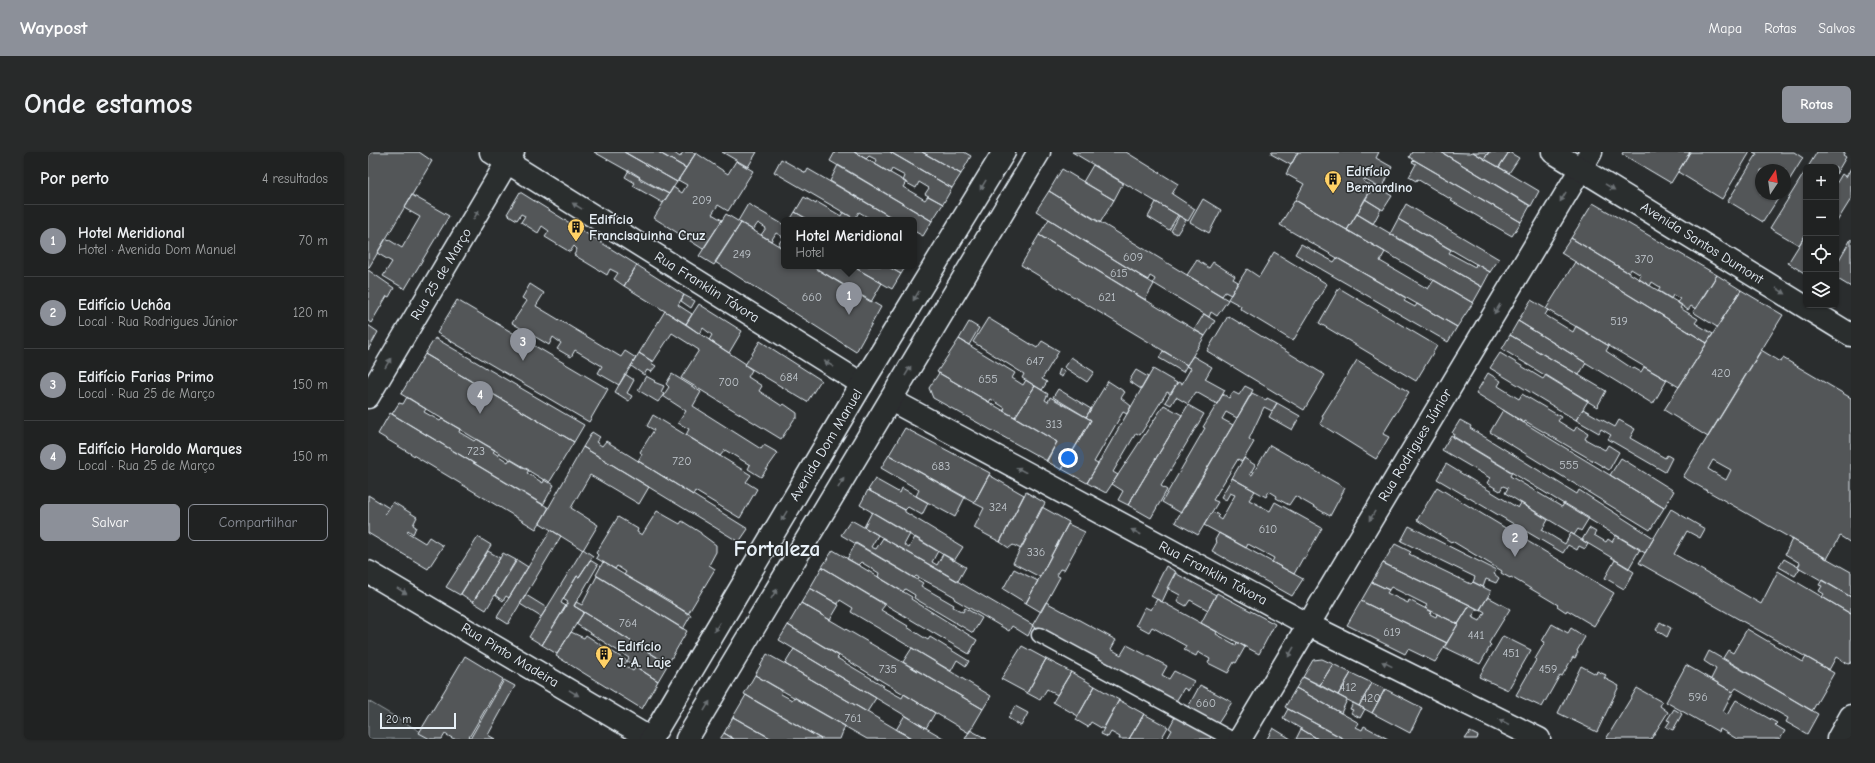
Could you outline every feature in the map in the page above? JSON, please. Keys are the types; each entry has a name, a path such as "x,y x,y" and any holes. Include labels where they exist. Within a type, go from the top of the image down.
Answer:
{"street":[{"name":"Avenida Dom Manuel","path":"651,739 862,384 1004,152"},
{"path":"687,739 1039,152"},
{"name":"Avenida Santos Dumont","path":"1553,152 1586,160 1851,335"},
{"name":"Rua Franklin Távora","path":"503,155 862,384"},
{"name":"Rua 25 de Março","path":"368,397 503,155"},
{"name":"Rua Rodrigues Júnior","path":"1240,739 1307,624 1586,160"},
{"name":"Rua Franklin Távora","path":"891,400 1307,624 1539,739"},
{"name":"Rua Pinto Madeira","path":"368,572 651,739"},
{"path":"1838,739 1851,716"}],"lane":[{"path":"1039,635 1231,739"}],"shaded area":[{"path":"368,701 433,739 368,739"}],"building":[{"path":"371,152 419,152 432,161 368,269 368,157"},
{"path":"594,152 624,152 677,182 669,194"},
{"path":"624,152 658,152 686,168 677,182"},
{"path":"658,152 673,152 680,157 683,152 692,152 695,154 686,168"},
{"path":"722,152 757,152 748,167"},
{"path":"835,152 854,152 906,182 903,187 925,200 928,196 943,204 932,221 830,161"},
{"path":"854,152 890,152 952,188 943,204 925,194 929,188 919,182 916,188 903,181 905,176 892,169 890,173 875,164 877,160 869,156 866,159"},
{"path":"890,152 922,152 961,174 952,188"},
{"path":"922,152 964,152 971,156 961,174"},
{"path":"1072,152 1126,152 1178,184 1172,194 1195,209 1188,221"},
{"path":"1272,152 1298,152 1291,165 1271,154"},
{"name":"Edifício Bernardino","path":"1298,152 1379,152 1376,158 1392,167 1382,189 1364,179 1363,181 1373,187 1347,230 1295,200 1304,184 1286,174"},
{"path":"1412,152 1441,152 1530,206 1521,222 1409,157"},
{"path":"1441,152 1473,152 1539,191 1531,206"},
{"path":"1473,152 1489,152 1484,159"},
{"path":"1489,152 1509,152 1499,167 1484,159"},
{"path":"1509,152 1519,158 1509,173 1499,167"},
{"path":"1623,152 1690,152 1671,183 1622,154"},
{"path":"1690,152 1750,152 1722,199 1678,172"},
{"path":"1753,152 1794,152 1803,158 1791,177 1791,164 1755,164 1755,200 1777,200 1763,222 1728,201 1757,154"},
{"path":"1817,152 1845,152 1843,155 1846,157 1839,169 1839,164 1810,164"},
{"path":"696,153 728,174 736,161 753,171 728,211 718,205 712,214 722,220 703,249 654,218 673,187 682,193 687,185 678,180"},
{"path":"781,159 806,173 808,169 891,217 867,217 859,212 856,217 852,217 774,172"},
{"path":"1414,160 1521,222 1512,236 1451,201 1452,200 1417,179 1416,181 1409,177 1416,164 1412,162"},
{"path":"838,165 932,221 923,236 917,233 917,217 891,217 830,181"},
{"path":"1093,165 1123,183 1114,200 1083,182"},
{"path":"1851,168 1851,199 1839,218 1839,179 1842,174 1846,177"},
{"path":"1062,169 1114,200 1100,223 1049,191"},
{"path":"629,170 640,177 639,179 669,194 663,203 633,186 635,183 625,177"},
{"path":"1803,175 1803,239 1799,245 1770,228 1787,200 1791,200 1791,194"},
{"path":"1374,185 1392,196 1383,210 1365,199"},
{"path":"1049,191 1228,300 1217,316 1211,312 1209,317 1153,283 1155,279 1150,276 1148,280 1144,278 1036,211"},
{"name":"Edifício Francisquinha Cruz","path":"520,192 637,265 624,286 614,279 618,273 610,269 607,275 574,255 577,249 574,246 570,252 545,237 549,231 542,226 538,233 521,222 525,216 521,214 517,220 507,214"},
{"path":"412,195 449,216 405,289 383,276 392,262 377,253 386,238 402,248 420,217 404,208"},
{"path":"804,197 816,204 817,202 841,216 843,212 852,217 804,217 795,212"},
{"path":"1203,199 1221,210 1209,233 1190,222"},
{"path":"1365,199 1381,209 1373,224 1357,214"},
{"path":"1295,200 1385,252 1380,261 1428,289 1434,280 1473,303 1457,327 1280,225"},
{"path":"1156,202 1178,215 1169,230 1148,217"},
{"path":"1593,203 1717,275 1696,309 1691,306 1688,310 1678,303 1680,299 1673,295 1671,299 1658,291 1660,287 1652,282 1650,286 1639,279 1641,275 1631,269 1629,273 1571,238"},
{"path":"748,204 781,223 781,236 776,233 771,241 761,235 766,228 758,223 753,230 738,221"},
{"path":"1406,204 1499,259 1490,272 1398,219"},
{"path":"795,212 804,217 792,217"},
{"path":"726,214 741,223 714,265 699,256"},
{"path":"1357,214 1482,287 1473,303 1347,230"},
{"path":"1179,216 1186,220 1177,234 1171,231"},
{"path":"1049,219 1154,284 1145,300 1039,235"},
{"path":"1398,219 1451,250 1449,253 1475,267 1476,264 1490,272 1482,287 1390,234"},
{"path":"741,223 781,247 781,269 817,269 881,307 856,352 715,262"},
{"path":"1039,235 1205,336 1187,365 1021,265"},
{"path":"1571,238 1682,305 1680,308 1698,319 1695,323 1713,334 1707,343 1561,253"},
{"path":"1803,239 1803,272 1788,263"},
{"path":"1851,239 1851,287 1839,280 1839,260"},
{"path":"781,240 781,247 778,245"},
{"path":"1301,244 1334,262 1337,258 1406,298 1404,301 1415,307 1417,304 1457,327 1448,342 1295,254"},
{"path":"1274,252 1327,284 1293,341 1240,309 1241,306 1228,299 1247,269 1259,277"},
{"path":"1197,260 1209,268 1213,262 1235,276 1233,279 1238,282 1231,295 1225,292 1222,296 1187,275"},
{"path":"1575,262 1707,343 1679,387 1546,309"},
{"path":"637,265 684,295 678,305 692,314 686,324 624,286"},
{"path":"817,269 857,269 882,283 871,302"},
{"path":"857,269 892,269 901,274 892,289"},
{"path":"892,269 904,269 901,274"},
{"path":"368,270 394,288 389,297 387,296 371,323 368,321"},
{"path":"1717,275 1741,290 1717,327 1693,312"},
{"path":"530,284 544,293 536,306 621,357 625,351 636,358 619,385 598,373 602,366 575,350 571,357 557,349 561,343 553,337 549,345 512,323 527,301 522,298"},
{"path":"1339,288 1437,346 1416,381 1319,323"},
{"path":"1741,290 1783,315 1708,437 1664,410"},
{"path":"684,295 695,301 691,308 681,301"},
{"path":"457,300 608,389 589,422 437,333"},
{"path":"1531,300 1548,310 1545,315 1573,332 1576,326 1609,346 1606,351 1633,369 1634,368 1641,372 1644,367 1667,380 1653,404 1518,321"},
{"path":"699,304 742,331 729,353 709,340 712,335 703,328 700,334 686,324"},
{"path":"665,311 746,364 745,365 752,370 748,377 762,386 759,391 782,406 784,404 797,413 797,418 795,418 781,439 681,378 699,350 672,333 653,362 639,353"},
{"path":"1204,314 1215,321 1205,336 1194,330"},
{"path":"1228,316 1325,375 1304,410 1207,351"},
{"path":"988,318 1037,348 1042,341 1059,351 1042,379 1047,382 1042,390 1022,378 1024,374 973,342"},
{"path":"1518,321 1586,363 1579,375 1510,335"},
{"path":"969,322 979,328 969,345 959,339"},
{"path":"368,325 378,332 368,350"},
{"path":"1510,335 1606,391 1597,407 1502,349"},
{"path":"435,338 584,425 574,442 425,354"},
{"path":"959,339 1015,373 1012,378 1023,385 1026,380 1035,386 1015,417 1003,411 1005,408 991,399 989,402 937,372"},
{"path":"760,341 821,380 807,402 745,365"},
{"path":"1761,350 1781,362 1783,358 1851,398 1851,543 1840,536 1827,559 1683,477","holes":["1713,460 1731,470 1726,480 1708,469"]},
{"path":"1163,351 1187,365 1183,372 1159,358"},
{"path":"639,353 652,361 651,363 656,366 651,372 647,370 644,375 631,366"},
{"path":"1500,353 1543,379 1546,375 1588,401 1576,420 1490,368"},
{"path":"425,354 574,442 549,483 401,394"},
{"path":"1193,356 1212,367 1205,379 1225,390 1217,404 1196,392 1188,404 1176,397 1171,405 1165,402 1178,382 1182,384 1191,368 1186,366"},
{"path":"1071,357 1094,372 1087,382 1064,367"},
{"path":"1357,360 1409,392 1383,434 1389,437 1376,459 1320,424 1323,418 1322,416"},
{"path":"1060,369 1065,371 1062,377 1058,375"},
{"path":"1153,369 1177,383 1171,394 1167,392 1140,435 1136,433 1113,472 1118,475 1106,493 1087,483"},
{"path":"1136,370 1148,377 1141,389 1129,381"},
{"path":"939,373 1057,442 1047,461 933,398 929,388"},
{"path":"1488,373 1501,381 1498,386 1519,399 1522,394 1561,417 1558,421 1574,431 1577,426 1588,433 1585,439 1605,450 1608,445 1619,452 1609,470 1525,421 1524,423 1476,393"},
{"path":"625,374 634,380 627,393 632,396 629,401 615,392"},
{"path":"672,374 701,392 693,406 761,449 764,445 778,453 761,477 748,469 750,465 725,450 720,456 686,435 689,429 678,423 686,411 663,396 669,387 666,384"},
{"path":"646,376 655,381 654,382 664,386 661,392 664,394 658,402 638,390"},
{"path":"1108,381 1125,392 1121,398 1131,406 1127,414 1123,412 1094,462 1098,464 1087,483 1062,469 1091,420 1086,417"},
{"path":"1035,386 1048,394 1045,400 1048,402 1050,397 1091,420 1062,470 1046,461 1057,442 1015,417"},
{"path":"1245,386 1253,390 1237,418 1226,412 1222,419 1233,425 1181,513 1162,502 1223,394 1229,398 1233,392 1239,395"},
{"path":"1058,389 1091,409 1086,417 1053,397"},
{"path":"1252,393 1266,400 1267,398 1277,403 1272,411 1264,407 1249,439 1254,442 1242,462 1238,459 1213,500 1218,502 1198,535 1175,522"},
{"path":"407,397 426,409 424,412 440,421 442,419 460,429 459,432 474,441 476,439 495,450 493,452 508,462 510,459 529,470 527,473 543,483 545,479 554,485 543,505 392,414 399,403 403,404"},
{"path":"1277,403 1300,416 1292,430 1269,417"},
{"path":"1164,405 1182,415 1128,505 1118,500 1123,491 1112,484"},
{"path":"1188,405 1204,414 1161,486 1167,490 1151,518 1128,505"},
{"path":"1583,409 1615,427 1619,420 1635,429 1630,438 1665,458 1667,455 1672,458 1665,472 1608,439 1611,435 1601,429 1599,433 1576,420"},
{"path":"1503,410 1664,508 1650,530 1490,432"},
{"path":"390,413 549,508 536,529 378,434"},
{"path":"653,415 751,475 746,482 757,489 740,518 695,491 693,495 638,461 642,454 640,452 654,430 647,426"},
{"path":"1460,420 1471,426 1470,428 1577,494 1579,490 1654,538 1645,553 1453,437 1454,434 1452,433"},
{"path":"905,428 990,473 974,503 889,455"},
{"path":"592,432 600,437 596,442 602,446 606,441 748,529 739,542 583,447"},
{"path":"1451,435 1512,472 1510,476 1562,507 1564,503 1589,518 1581,531 1578,529 1574,535 1505,493 1508,488 1503,486 1500,491 1487,483 1490,478 1442,450"},
{"path":"1270,445 1345,488 1330,516 1295,496 1289,505 1276,498 1277,496 1269,491 1266,497 1232,478 1244,458 1255,465 1250,474 1252,475"},
{"path":"583,447 649,487 639,504 590,475 571,508 598,525 583,550 540,523"},
{"path":"889,455 965,497 955,517 916,496 919,490 881,468"},
{"path":"1621,458 1674,491 1664,508 1610,475"},
{"path":"1446,464 1518,508 1521,503 1548,520 1542,530 1565,544 1571,533 1588,544 1585,549 1579,546 1577,550 1568,545 1563,553 1437,479"},
{"path":"989,475 1024,495 1000,542 974,528 984,508 974,503"},
{"path":"1232,478 1255,491 1249,500 1270,511 1275,502 1322,528 1294,574 1272,562 1274,558 1248,544 1246,548 1204,525 1212,512 1219,515 1217,517 1221,520 1235,495 1230,493 1226,500 1221,497"},
{"path":"875,479 900,493 902,488 928,503 922,515 908,507 905,510 868,490"},
{"path":"1437,487 1614,593 1594,626 1567,610 1566,612 1557,606 1558,605 1511,577 1510,578 1501,573 1502,571 1452,541 1451,542 1417,520"},
{"path":"868,490 905,510 905,512 963,547 954,561 860,505"},
{"path":"1026,492 1045,503 1021,549 1013,545 1009,548 1000,542"},
{"path":"368,495 389,508 393,502 417,517 413,525 416,527 413,534 408,530 407,532 425,543 429,537 443,546 428,569 368,533"},
{"path":"1042,507 1069,522 1040,577 1013,563"},
{"path":"1671,509 1705,529 1700,538 1687,531 1674,554 1761,604 1778,571 1851,614 1851,663 1848,664 1836,657 1829,670 1639,563"},
{"path":"657,511 680,524 682,521 716,545 716,552 709,565 715,569 688,614 671,603 672,602 624,575 626,572 617,566 615,569 596,558 598,555 596,553 618,517 638,529 637,532 642,535"},
{"path":"872,512 910,534 904,545 909,548 915,537 938,551 932,562 937,565 943,554 966,567 958,581 864,527"},
{"path":"851,520 878,535 871,547 876,549 883,538 1033,625 1028,636 1012,626 1009,631 954,599 955,597 941,589 916,576 914,578 841,535"},
{"path":"1068,524 1085,532 1064,570 1060,569 1056,575 1060,577 1041,612 1026,603"},
{"path":"1409,526 1496,570 1494,574 1499,578 1496,583 1486,579 1483,587 1473,582 1475,577 1401,541"},
{"path":"1589,528 1596,532 1594,535 1606,542 1608,539 1612,542 1616,535 1640,549 1629,568 1582,540"},
{"path":"551,530 561,536 508,624 497,617"},
{"path":"1219,533 1303,579 1292,596 1212,551 1217,542 1215,540"},
{"path":"478,537 491,545 460,595 446,587"},
{"path":"1792,539 1851,572 1851,597 1798,567 1800,563 1785,554"},
{"path":"856,543 923,583 921,586 954,605 953,607 963,612 965,608 982,618 973,633 914,598 915,595 905,589 903,592 878,577 879,573 861,562 858,565 847,559"},
{"path":"1395,544 1411,552 1409,554 1471,584 1473,582 1491,591 1480,610 1383,563"},
{"path":"583,549 593,556 579,577 577,576 563,599 561,603 566,606 542,645 529,637"},
{"path":"833,550 912,597 911,599 977,640 969,654 822,567"},
{"path":"488,551 500,558 473,602 461,594"},
{"path":"503,553 516,560 486,610 473,602"},
{"path":"1784,559 1800,568 1795,576 1779,567"},
{"path":"517,560 528,567 509,598 506,596 503,601 495,595"},
{"path":"590,560 598,565 574,606 584,612 557,654 542,645 568,602 563,599 577,576 579,577"},
{"path":"1615,560 1634,572 1624,589 1605,578"},
{"path":"603,562 691,615 683,629 596,575"},
{"path":"1383,563 1470,605 1458,624 1425,608 1427,605 1391,587 1389,590 1372,582"},
{"path":"1166,566 1176,572 1162,602 1151,596"},
{"path":"822,567 885,605 881,610 908,626 907,627 928,640 930,637 969,661 966,666 957,660 951,671 851,612 853,608 840,600 838,604 810,588"},
{"path":"1014,569 1038,581 1026,603 1003,589"},
{"path":"1175,573 1216,595 1208,610 1190,600 1186,606 1177,601 1180,595 1167,588"},
{"path":"597,576 687,631 668,664 574,606 576,602 582,605"},
{"path":"1822,580 1851,597 1851,614 1822,597 1824,594 1819,591 1822,586 1819,585"},
{"path":"1372,582 1389,590 1387,593 1408,603 1409,600 1432,612 1430,614 1436,617 1437,614 1458,624 1447,643 1361,601"},
{"path":"810,588 839,605 830,620 801,603"},
{"path":"1217,593 1275,624 1259,654 1201,623"},
{"path":"526,595 547,608 541,617 520,604"},
{"path":"1488,597 1510,609 1489,643 1491,645 1480,664 1444,647 1470,605 1477,609 1472,617 1480,621 1485,612 1480,609"},
{"path":"1157,599 1217,632 1216,634 1236,645 1237,642 1245,647 1236,663 1234,662 1228,673 1208,663 1210,659 1198,652 1196,656 1184,650 1186,646 1152,627 1149,632 1136,625 1145,607 1151,610"},
{"path":"1361,601 1447,643 1435,662 1408,649 1405,654 1347,625"},
{"path":"1046,602 1116,640 1111,649 1121,655 1127,645 1167,666 1162,675 1169,679 1174,671 1194,681 1188,691 1184,688 1175,703 1102,665 1032,626"},
{"path":"801,603 983,709 969,733 788,625"},
{"path":"584,612 668,664 658,681 627,661 629,658 576,624"},
{"path":"1660,622 1671,628 1667,637 1656,630"},
{"path":"1552,624 1568,633 1571,628 1585,637 1577,651 1578,652 1575,658 1573,657 1562,676 1560,675 1542,707 1516,695 1536,660 1535,659 1545,642 1542,641"},
{"path":"788,625 839,656 837,658 884,686 882,687 902,698 904,694 935,713 926,728 779,640"},
{"path":"1747,629 1803,662 1806,657 1834,673 1812,711 1723,658 1728,650 1733,653"},
{"name":"Edifício J. A. Laje","path":"571,632 584,638 586,635 604,647 602,650 606,652 608,649 627,661 624,665 633,671 636,667 658,681 642,709 556,656"},
{"path":"1503,636 1531,650 1508,690 1479,677"},
{"path":"1022,646 1046,659 1027,693 1001,679"},
{"path":"912,648 991,696 983,709 903,662"},
{"path":"794,649 876,698 867,712 785,664"},
{"path":"1709,651 1818,714 1807,734 1786,722 1788,718 1736,688 1733,692 1711,679 1716,669 1704,661"},
{"path":"767,654 913,739 867,739 755,675"},
{"path":"465,656 503,679 468,739 454,739 445,734 442,739 430,739 419,733"},
{"path":"1046,659 1071,672 1057,695 1047,689 1040,700 1027,693"},
{"path":"1322,659 1333,664 1320,685 1303,677 1313,660"},
{"path":"1333,664 1351,673 1338,695 1320,685"},
{"path":"1686,665 1733,692 1723,712 1727,715 1736,700 1777,723 1775,725 1785,731 1780,739 1737,739 1720,729 1719,732 1666,702"},
{"path":"1581,666 1596,674 1597,671 1606,675 1604,678 1619,686 1597,732 1558,713"},
{"path":"1071,672 1095,686 1078,716 1053,702"},
{"path":"1351,673 1372,683 1359,706 1338,695"},
{"path":"755,675 782,691 781,694 792,700 794,697 845,726 840,739 821,739 744,694"},
{"path":"1303,677 1347,700 1341,713 1296,688"},
{"path":"504,680 515,686 488,735 495,739 470,739"},
{"path":"1372,683 1385,689 1372,713 1359,706"},
{"path":"1200,685 1232,702 1217,725 1187,709"},
{"path":"1095,686 1119,700 1103,729 1091,722 1088,727 1076,720"},
{"path":"1296,688 1359,723 1356,727 1362,730 1364,726 1388,739 1344,739 1288,709 1285,707"},
{"path":"1637,688 1662,702 1660,706 1668,712 1651,739 1606,739"},
{"path":"1385,689 1422,708 1410,733 1372,713"},
{"path":"746,695 821,739 772,739 733,717"},
{"path":"1119,700 1144,714 1129,739 1119,739 1120,737 1111,732 1108,737 1101,734"},
{"path":"1353,703 1365,709 1360,718 1351,713 1353,710 1350,709"},
{"path":"1015,706 1028,713 1021,726 1008,718"},
{"path":"1288,709 1344,739 1318,739 1283,718"},
{"path":"1674,709 1682,714 1673,730 1666,727 1670,721 1667,720"},
{"path":"1144,714 1168,727 1161,739 1129,739"},
{"path":"905,715 945,739 913,739 896,730"},
{"path":"1176,715 1212,735 1210,739 1167,739 1172,730 1169,728"},
{"path":"733,717 772,739 734,739 724,733"},
{"path":"1273,728 1291,739 1267,739"},
{"path":"1301,729 1318,739 1296,739"},
{"path":"970,730 987,739 965,739"},
{"path":"1470,732 1478,736 1477,739 1465,739"},
{"path":"724,733 734,739 720,739"}],"place":[{"name":"Edifício Bernardino","path":"1333,194"},
{"name":"Edifício Francisquinha Cruz","path":"576,242"},
{"name":"Hotel Meridional","path":"849,315"},
{"name":"Edifício Farias Primo","path":"523,361"},
{"name":"Edifício Haroldo Marques","path":"480,414"},
{"name":"Edifício Uchôa","path":"1515,557"},
{"name":"Edifício J. A. Laje","path":"604,669"}],"district":[{"name":"Fortaleza","path":"777,549"}]}
